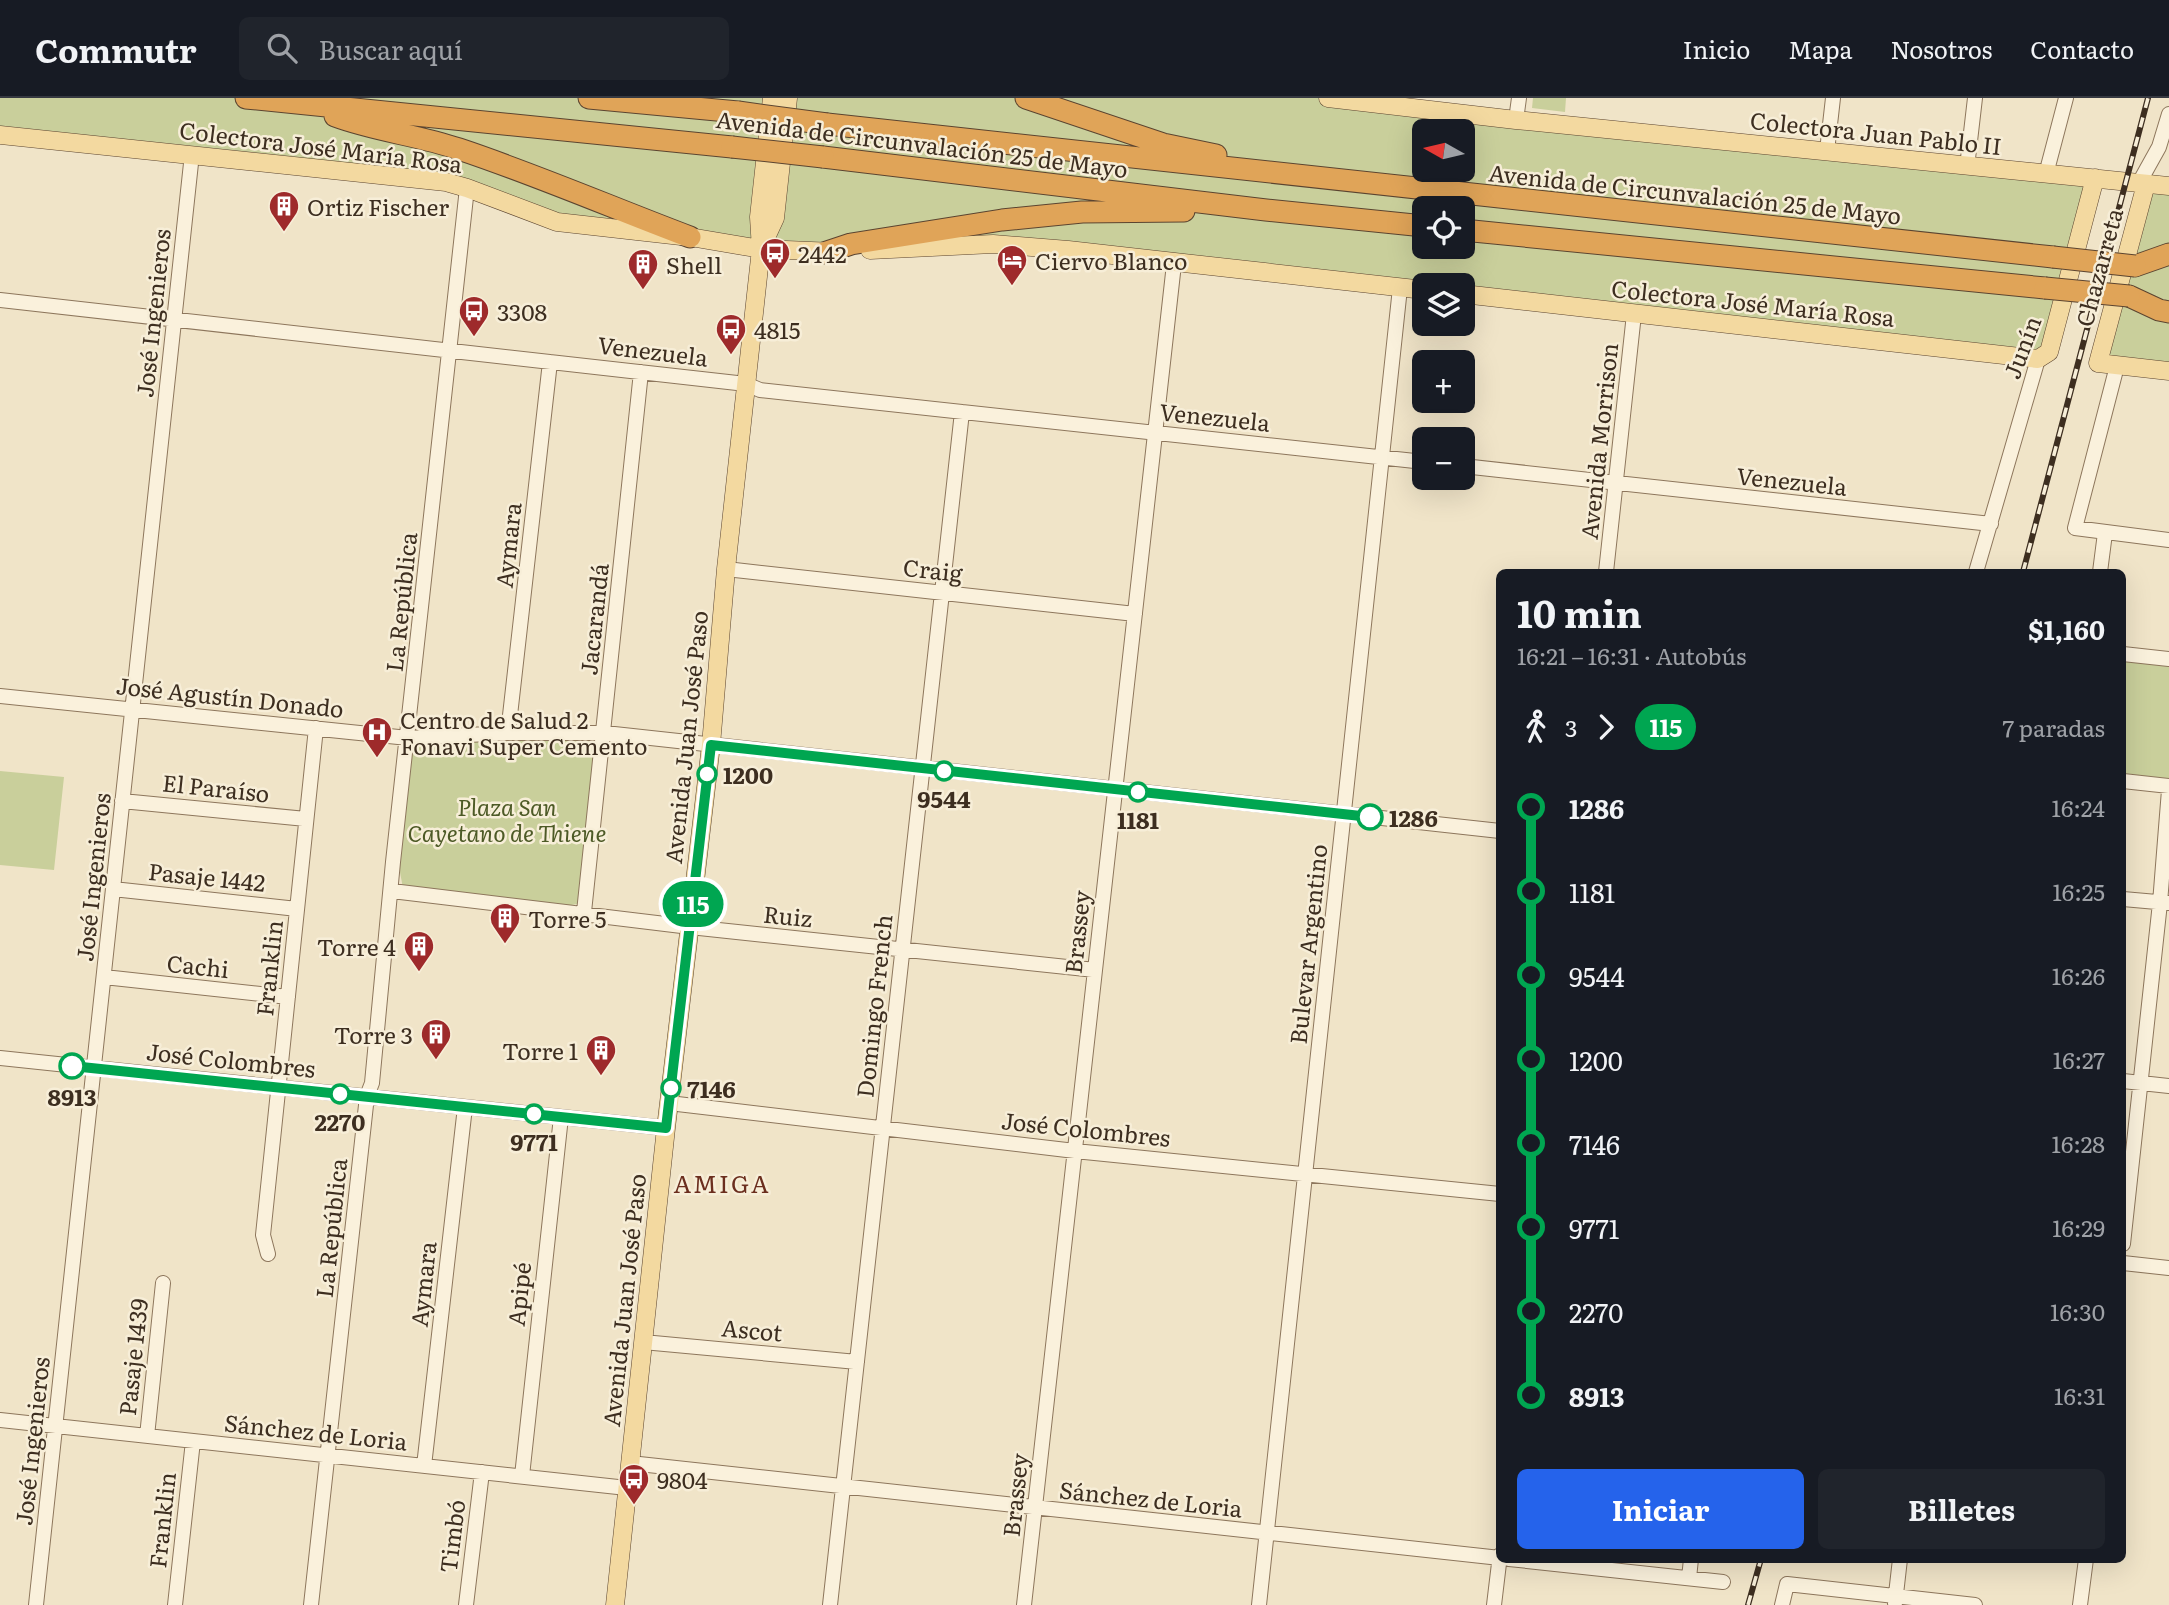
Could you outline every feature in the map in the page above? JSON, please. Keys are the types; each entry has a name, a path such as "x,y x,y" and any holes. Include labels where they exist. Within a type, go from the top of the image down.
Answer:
{"highway":[{"name":"Avenida de Circunvalación 25 de Mayo","path":"246,98 732,147 1412,225"},
{"name":"Avenida de Circunvalación 25 de Mayo","path":"589,98 2169,269"},
{"path":"1026,98 1163,144 1335,180"},
{"path":"303,105 360,125 413,135 459,149 690,237"},
{"path":"824,253 877,239 1069,213 1266,210"},
{"path":"1475,231 2169,298"},
{"path":"2135,266 2169,254"},
{"path":"2129,296 2169,312"}],"main road":[{"name":"Avenida Juan José Paso","path":"615,1605 666,1128 711,745 726,569 761,249 759,217 772,98"},
{"name":"Avenida Juan José Paso","path":"761,249 775,218 788,98"},
{"name":"Colectora Juan Pablo II","path":"1328,98 1418,104 1516,120 2169,186"},
{"name":"Colectora José María Rosa","path":"0,135 446,183 467,188 557,222 690,237 761,249 824,253 993,244 1412,289"},
{"name":"Junín","path":"2038,359 2049,352 2095,178"},
{"name":"Chazarreta","path":"2117,366 2098,362 2142,184"},
{"name":"Colectora José María Rosa","path":"1475,295 2038,359"},
{"path":"2117,366 2169,371"}],"street":[{"path":"1516,120 1519,98"},
{"path":"1827,151 1833,98"},
{"path":"1967,167 1975,98"},
{"path":"2046,174 2066,98"},
{"path":"2142,184 2159,147 2169,114"},
{"name":"José Ingenieros","path":"36,1605 192,154"},
{"name":"La República","path":"311,1605 367,1096 372,1083 467,188"},
{"name":"Brassey","path":"1024,1605 1174,264"},
{"name":"Bulevar Argentino","path":"1259,1605 1401,288"},
{"name":"Venezuela","path":"0,300 746,384 760,390 1412,461"},
{"name":"Avenida Morrison","path":"1606,569 1634,314"},
{"name":"Junín","path":"1977,569 2038,359"},
{"name":"Aymara","path":"508,733 550,362"},
{"path":"2117,366 2075,528 2169,540"},
{"name":"Jacarandá","path":"584,912 641,372"},
{"name":"Domingo French","path":"830,1605 962,412"},
{"name":"Venezuela","path":"1475,467 1990,524"},
{"path":"2100,569 2105,533"},
{"name":"Craig","path":"726,569 1135,614"},
{"path":"2126,654 2169,659"},
{"name":"José Agustín Donado","path":"0,696 408,738 508,733 605,733 1496,831"},
{"name":"Franklin","path":"268,1254 263,1235 316,728"},
{"path":"2126,781 2169,788 2164,903 2140,1083 2126,1216"},
{"name":"El Paraíso","path":"122,801 306,819"},
{"name":"Pasaje 1442","path":"113,888 297,909"},
{"name":"Ruiz","path":"392,891 584,912 690,927 1095,970"},
{"path":"2126,898 2164,903"},
{"name":"Cachi","path":"104,977 288,997"},
{"name":"José Colombres","path":"0,1058 666,1128"},
{"path":"2126,1081 2169,1086"},
{"name":"José Colombres","path":"669,1103 1075,1151 1496,1194"},
{"name":"Aymara","path":"424,1466 465,1107"},
{"name":"Apipé","path":"522,1476 561,1117"},
{"path":"2126,1263 2169,1268"},
{"name":"Pasaje 1439","path":"147,1436 163,1283"},
{"name":"Ascot","path":"643,1342 857,1362"},
{"name":"Sánchez de Loria","path":"0,1420 627,1488"},
{"name":"Franklin","path":"175,1605 193,1441"},
{"name":"Sánchez de Loria","path":"630,1463 1496,1557"},
{"name":"Timbó","path":"466,1605 482,1472"},
{"path":"1494,1605 1499,1563"},
{"path":"1547,1563 1723,1582"},
{"path":"1689,1578 1691,1563"},
{"path":"1895,1600 1900,1563"},
{"path":"2081,1605 2086,1563"},
{"path":"1782,1605 1787,1584 1895,1600 1975,1605"}],"green space":[{"path":"0,98 1328,98 2095,178 2049,352 1475,295 1475,273 1412,273 1412,284 1068,250 824,253 557,222 467,188 0,135"},
{"path":"1533,98 1566,98 1565,112 1532,108"},
{"path":"2146,184 2169,186 2169,371 2098,363"},
{"path":"2126,654 2169,659 2169,786 2126,781"},
{"name":"Plaza San Cayetano de Thiene","path":"590,740 598,756 583,894 577,904 566,906 403,888 397,857 411,749 416,742"},
{"path":"0,771 64,777 54,870 0,865"}],"railway":[{"path":"2024,569 2148,98"},
{"path":"1748,1605 1760,1563"}],"bus line":[{"name":"115","path":"72,1066 666,1128 711,745 1370,817"}],"place":[{"name":"Ortiz Fischer","path":"284,233"},
{"name":"2442","path":"775,280"},
{"name":"Ciervo Blanco","path":"1012,287"},
{"name":"Shell","path":"643,291"},
{"name":"3308","path":"474,338"},
{"name":"4815","path":"731,356"},
{"name":"Centro de Salud 2 Fonavi Super Cemento","path":"377,759"},
{"name":"9544","path":"944,771"},
{"name":"1200","path":"707,774"},
{"name":"1181","path":"1138,792"},
{"name":"1286","path":"1370,817"},
{"name":"Torre 5","path":"505,945"},
{"name":"Torre 4","path":"419,973"},
{"name":"Torre 3","path":"436,1061"},
{"name":"8913","path":"72,1066"},
{"name":"Torre 1","path":"601,1077"},
{"name":"7146","path":"671,1088"},
{"name":"2270","path":"340,1094"},
{"name":"9771","path":"534,1114"},
{"name":"9804","path":"634,1506"}],"district":[{"name":"AMIGA","path":"722,1182"}]}
